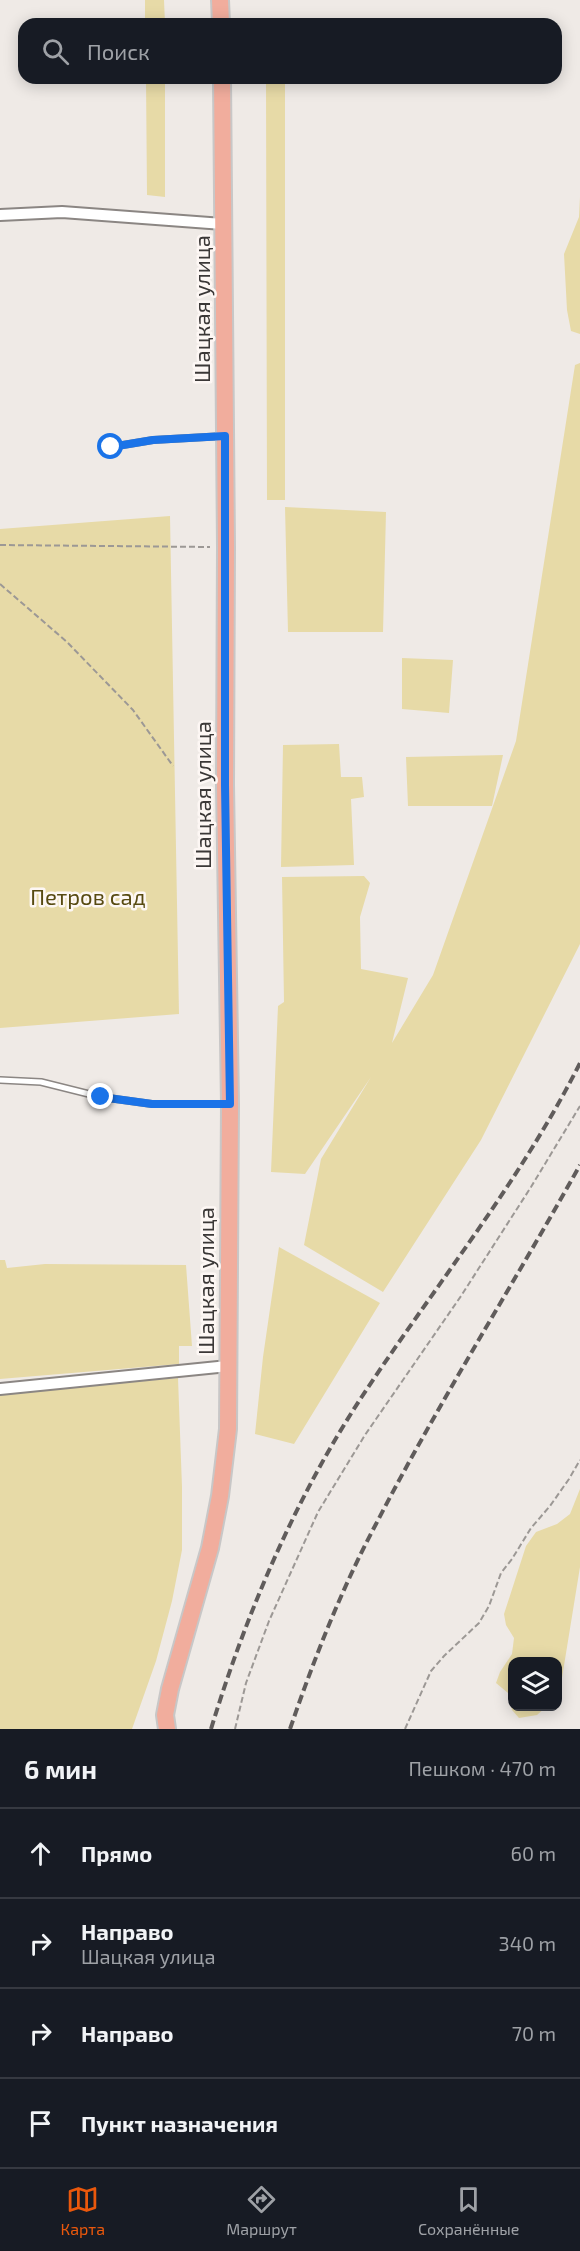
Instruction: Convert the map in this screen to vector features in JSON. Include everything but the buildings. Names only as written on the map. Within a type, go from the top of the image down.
[{"type":"main road","points":[[220,0],[221,18]]},
{"type":"main road","name":"Шацкая улица","points":[[167,1729],[165,1715],[170,1689],[201,1580],[220,1496],[228,1429],[230,1104],[225,785],[226,547],[222,84]]},
{"type":"street","points":[[0,215],[62,212],[224,224]]},
{"type":"street","name":"Шацкая улица","points":[[0,1389],[228,1366]]},
{"type":"lane","points":[[111,447],[153,440],[225,436]]},
{"type":"lane","points":[[0,1080],[41,1082],[101,1097],[152,1104],[230,1104]]},
{"type":"path","points":[[0,545],[226,547]]},
{"type":"path","points":[[0,584],[67,642],[133,710],[173,766]]},
{"type":"path","points":[[234,1729],[246,1683],[268,1621],[318,1512],[371,1425],[461,1296],[519,1207],[580,1106]]},
{"type":"path","points":[[405,1729],[432,1671],[444,1656],[479,1623],[489,1606],[501,1573],[531,1528],[557,1497],[580,1460]]},
{"type":"green space","points":[[145,0],[164,0],[165,18],[145,18]]},
{"type":"green space","points":[[146,84],[165,84],[165,197],[147,195]]},
{"type":"green space","points":[[266,84],[285,84],[285,500],[267,500]]},
{"type":"green space","points":[[580,197],[580,334],[571,331],[567,310],[564,254],[579,217]]},
{"type":"green space","points":[[580,363],[580,944],[481,1140],[383,1292],[304,1245],[321,1159],[371,1077],[305,1174],[271,1172],[278,1006],[284,1002],[282,877],[364,876],[370,883],[360,917],[361,969],[408,978],[392,1043],[433,975],[516,741],[575,365]]},
{"type":"green space","points":[[285,507],[386,512],[383,632],[288,632]]},
{"type":"green space","name":"Петров сад","points":[[170,516],[179,1014],[0,1028],[0,529]]},
{"type":"green space","points":[[402,658],[453,660],[449,713],[402,709]]},
{"type":"green space","points":[[339,744],[341,777],[362,777],[364,797],[351,799],[354,865],[281,867],[283,745]]},
{"type":"green space","points":[[503,755],[492,806],[408,806],[406,757]]},
{"type":"green space","points":[[279,1247],[380,1303],[294,1444],[255,1434],[263,1357]]},
{"type":"green space","points":[[0,1260],[5,1260],[7,1268],[45,1264],[186,1265],[192,1346],[179,1346],[179,1364],[0,1379]]},
{"type":"green space","points":[[178,1378],[182,1550],[172,1601],[156,1661],[132,1729],[0,1729],[0,1394]]},
{"type":"green space","points":[[580,1489],[580,1567],[562,1678],[562,1657],[510,1657],[514,1638],[506,1625],[504,1614],[526,1546],[536,1532],[557,1524],[570,1514]]},
{"type":"green space","points":[[508,1660],[508,1693],[496,1683]]},
{"type":"green space","points":[[513,1711],[542,1711],[537,1715],[519,1718]]},
{"type":"railway","points":[[211,1729],[256,1600],[315,1476],[361,1398],[531,1150],[580,1063]]},
{"type":"railway","points":[[290,1729],[329,1625],[376,1524],[425,1433],[580,1165]]},
{"type":"route","points":[[101,1097],[152,1104],[230,1104],[225,785],[225,436],[153,440],[111,447]]}]
